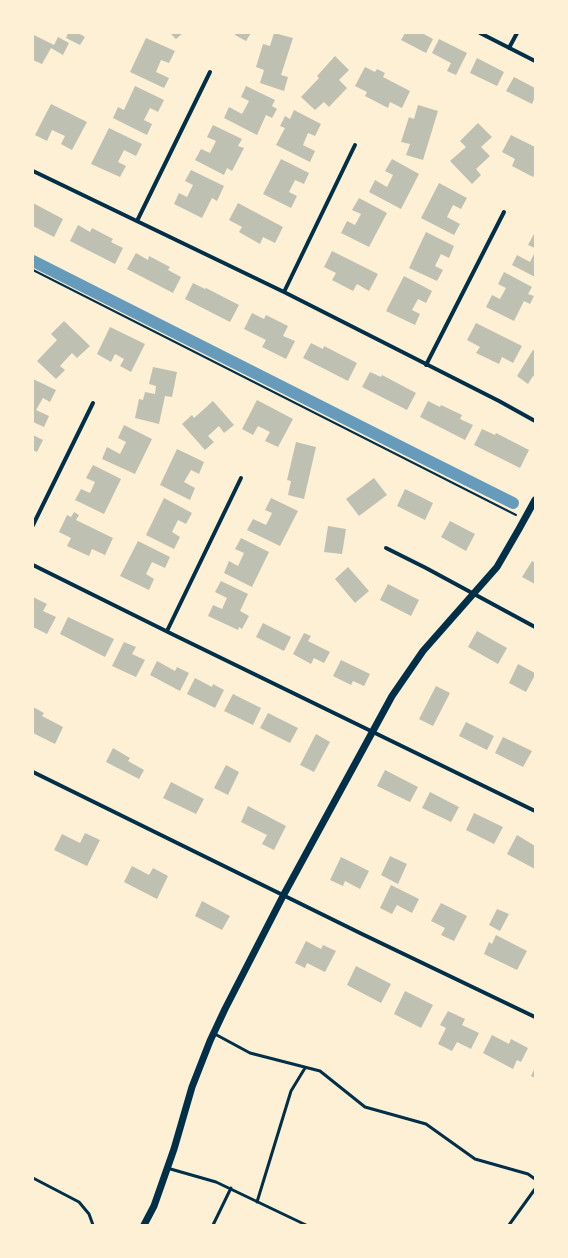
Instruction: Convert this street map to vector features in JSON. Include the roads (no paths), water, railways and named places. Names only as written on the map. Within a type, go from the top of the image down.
[{"type":"street","points":[[480,33],[535,61]]},
{"type":"street","points":[[509,48],[517,33]]},
{"type":"street","points":[[137,221],[210,72]]},
{"type":"street","points":[[284,292],[355,145]]},
{"type":"street","points":[[33,171],[284,292],[499,401],[535,421]]},
{"type":"street","points":[[426,365],[504,212]]},
{"type":"street","points":[[33,525],[93,403]]},
{"type":"street","points":[[167,631],[241,478]]},
{"type":"street","points":[[144,1225],[154,1206],[192,1087],[213,1033],[284,896],[372,732],[392,696],[423,651],[497,567],[535,500]]},
{"type":"street","points":[[386,548],[535,627]]},
{"type":"street","points":[[33,565],[535,811]]},
{"type":"street","points":[[33,772],[284,896],[535,1017]]},
{"type":"lane","points":[[213,1033],[250,1053],[320,1071],[365,1107],[426,1124],[475,1159],[528,1174],[535,1179]]},
{"type":"lane","points":[[257,1202],[291,1091],[305,1068]]},
{"type":"lane","points":[[167,1168],[216,1182],[231,1188],[306,1225]]},
{"type":"lane","points":[[33,1178],[79,1202],[89,1214],[93,1225]]},
{"type":"lane","points":[[213,1225],[231,1188]]},
{"type":"lane","points":[[509,1225],[535,1189]]},
{"type":"waterway","points":[[33,261],[513,503]]}]
